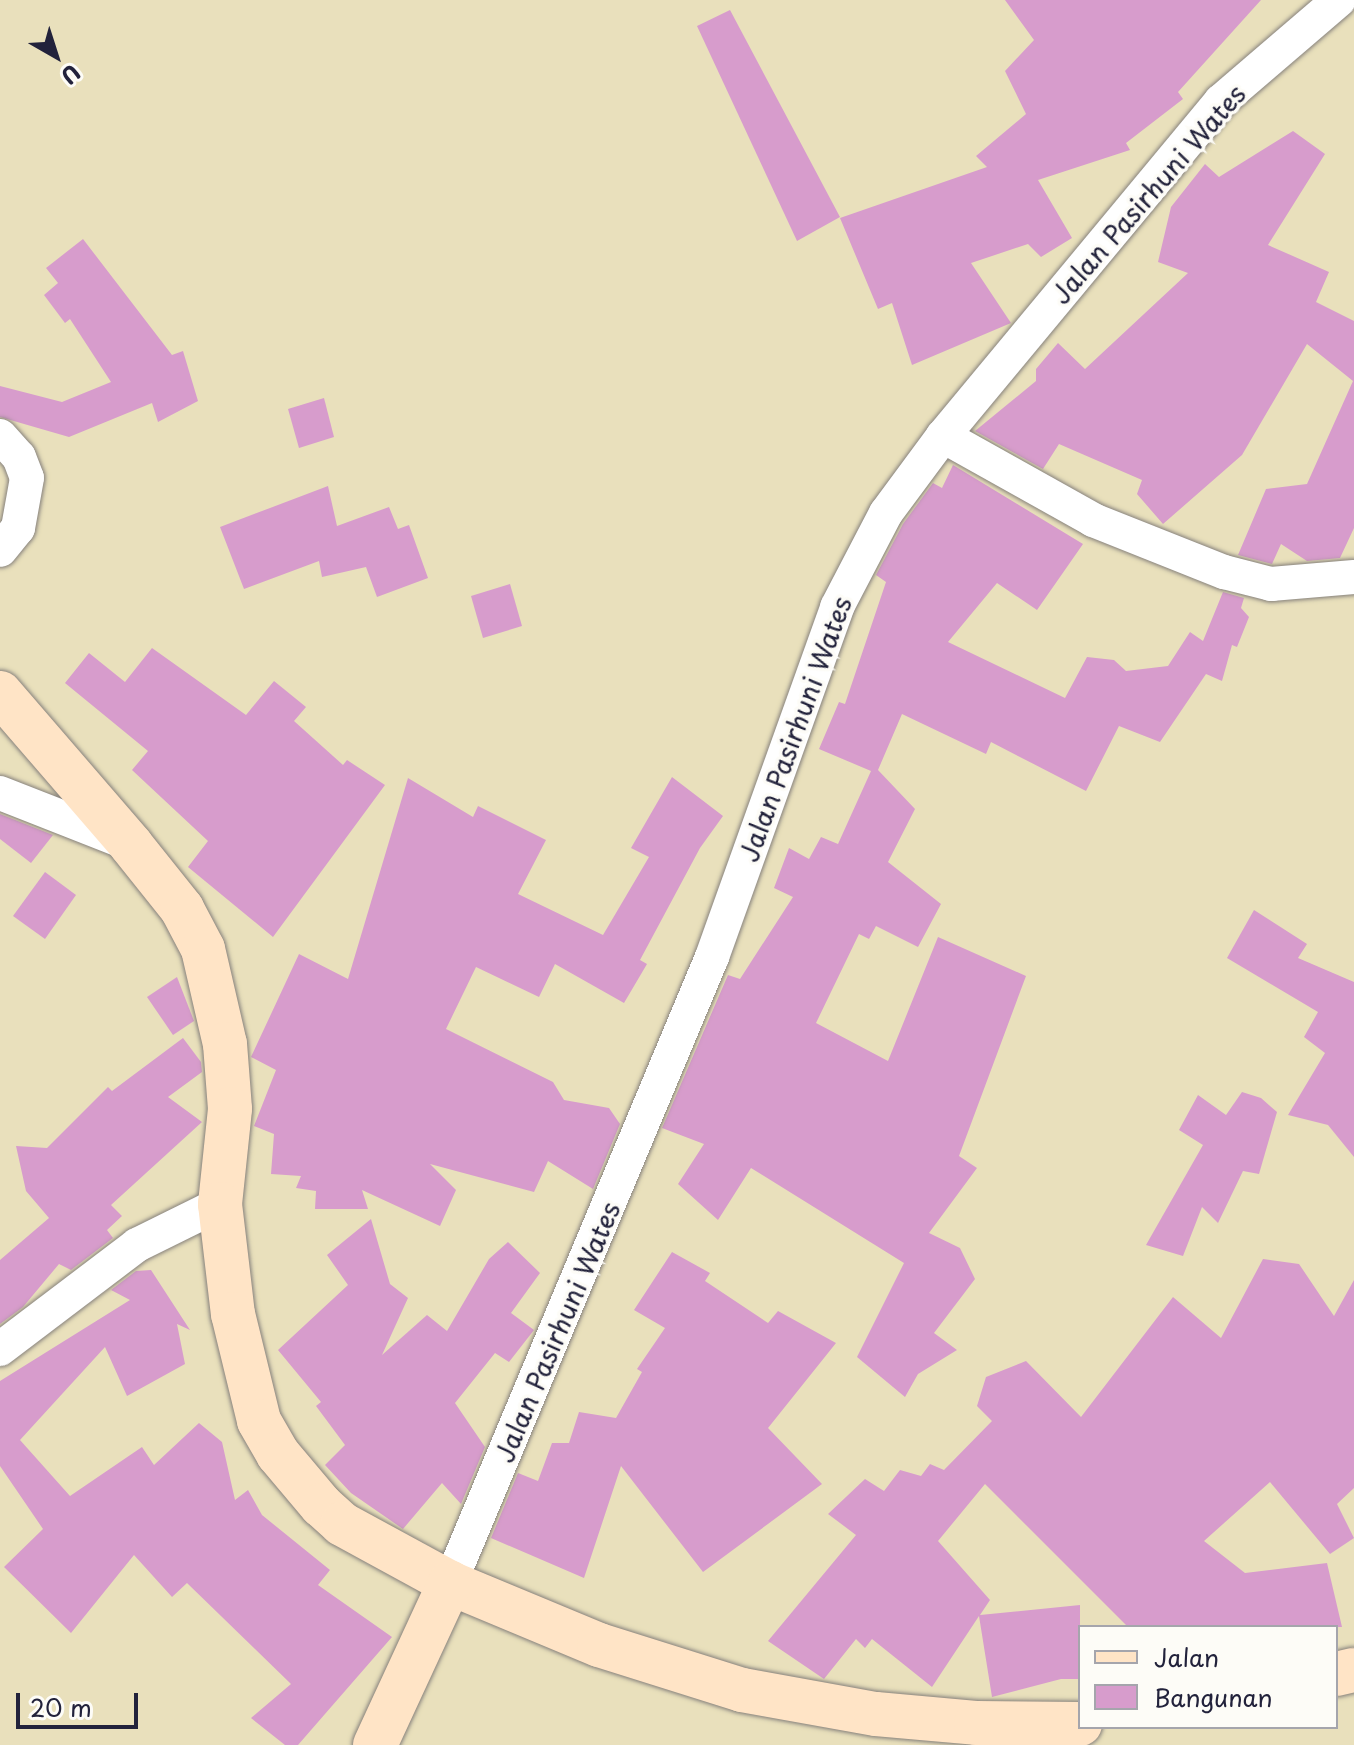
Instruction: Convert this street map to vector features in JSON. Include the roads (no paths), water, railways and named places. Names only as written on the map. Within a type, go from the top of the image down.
[{"type":"street","name":"Jalan Pasirhuni Wates","points":[[450,1583],[712,957],[837,607],[886,513],[943,436],[1221,101],[1339,0]]},
{"type":"street","points":[[0,436],[24,466],[27,478],[18,528],[0,550]]},
{"type":"street","points":[[943,436],[1093,520],[1224,572],[1271,584],[1354,577]]},
{"type":"street","points":[[0,693],[182,909],[203,949],[214,987],[230,1109],[220,1204],[233,1314],[259,1421],[278,1454],[342,1524],[450,1583],[599,1645],[742,1690],[813,1706],[976,1723],[1078,1724]]},
{"type":"street","points":[[0,793],[131,845]]},
{"type":"street","points":[[0,1349],[137,1245],[220,1204]]},
{"type":"street","points":[[375,1745],[450,1583]]}]
